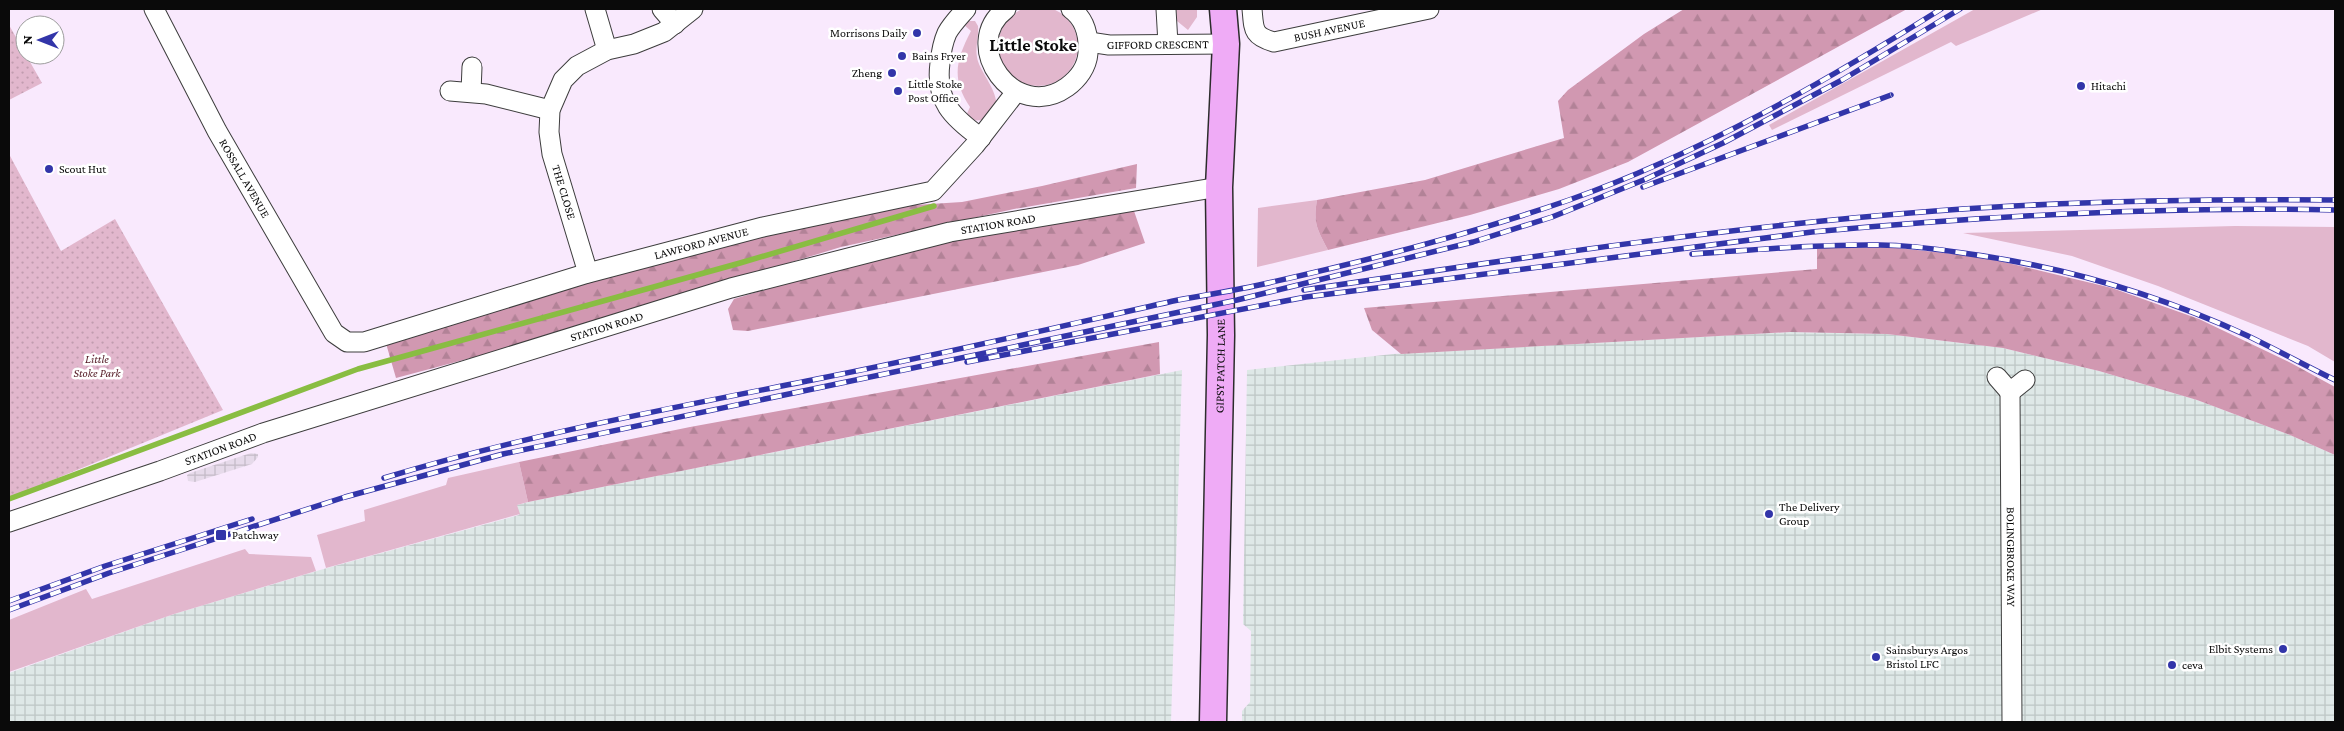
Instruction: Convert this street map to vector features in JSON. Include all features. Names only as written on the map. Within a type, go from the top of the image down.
[{"type":"main road","name":"GIPSY PATCH LANE","points":[[1213,722],[1221,335],[1218,187],[1226,44],[1224,9]]},
{"type":"street","name":"ROSSALL AVENUE","points":[[154,9],[217,131],[324,316],[334,333],[347,342]]},
{"type":"street","points":[[595,9],[607,50]]},
{"type":"street","points":[[662,9],[675,24]]},
{"type":"street","name":"THE CLOSE","points":[[588,272],[552,154],[549,132],[550,110],[563,80],[584,62],[607,50],[634,44],[664,32],[693,9]]},
{"type":"street","points":[[966,9],[948,32],[941,50],[938,75],[941,96],[949,110],[964,126],[981,138]]},
{"type":"street","points":[[1001,10],[993,25],[989,40],[989,56],[994,70],[1004,83],[1016,92],[1038,96],[1060,92],[1073,83],[1082,72],[1088,58],[1089,42],[1085,26],[1071,9]]},
{"type":"street","points":[[1166,9],[1168,44]]},
{"type":"street","name":"BUSH AVENUE","points":[[1252,9],[1254,30],[1260,38],[1274,42],[1429,9]]},
{"type":"street","name":"GIFFORD CRESCENT","points":[[1089,42],[1109,45],[1226,44]]},
{"type":"street","points":[[471,92],[472,67]]},
{"type":"street","points":[[450,91],[471,92],[550,110]]},
{"type":"street","name":"LAWFORD AVENUE","points":[[347,342],[364,342],[588,272],[763,227],[933,191],[981,138],[1016,92]]},
{"type":"street","name":"STATION ROAD","points":[[9,522],[160,471],[263,433],[731,288],[950,232],[1218,187]]},
{"type":"street","points":[[1997,377],[2010,392],[2025,380]]},
{"type":"street","name":"BOLINGBROKE WAY","points":[[2010,392],[2012,722]]},
{"type":"shaded area","points":[[1790,332],[1887,334],[2003,348],[2099,371],[2197,400],[2290,435],[2335,455],[2335,722],[1242,722],[1242,711],[1250,702],[1251,631],[1243,624],[1247,370],[1393,354]]},
{"type":"shaded area","points":[[1182,370],[1171,722],[9,722],[9,673],[174,614],[320,570],[519,515],[517,505]]},
{"type":"shaded area","points":[[251,453],[258,454],[258,457],[252,464],[195,482],[188,481],[187,475],[190,473]]},
{"type":"green space","points":[[1038,6],[1053,9],[1066,18],[1075,31],[1078,46],[1075,61],[1066,74],[1053,83],[1038,86],[1023,83],[1010,74],[1001,61],[998,46],[1001,31],[1010,18],[1023,9]]},
{"type":"green space","points":[[1176,9],[1197,9],[1197,17],[1188,30],[1177,21]]},
{"type":"green space","points":[[1684,9],[1907,9],[1628,162],[1559,189],[1470,215],[1328,250],[1317,226],[1315,215],[1317,200],[1425,180],[1564,138],[1558,101],[1568,90],[1644,34]]},
{"type":"green space","points":[[1975,9],[2043,9],[1956,46],[1951,42],[1772,130],[1769,125]]},
{"type":"green space","points":[[967,21],[975,21],[978,26],[977,57],[995,96],[996,104],[994,111],[985,119],[980,120],[965,118],[970,107],[964,97],[958,78],[959,60],[971,31],[963,24]]},
{"type":"green space","points":[[9,25],[15,36],[15,65],[32,65],[42,83],[9,100]]},
{"type":"green space","name":"Little Stoke Park","points":[[9,154],[61,251],[115,219],[223,410],[9,498]]},
{"type":"green space","points":[[1137,164],[1136,188],[1014,209],[841,247],[516,346],[396,378],[385,340],[768,231],[899,206],[962,202]]},
{"type":"green space","points":[[1317,200],[1315,215],[1317,226],[1328,250],[1257,267],[1258,208]]},
{"type":"green space","points":[[1134,211],[1145,243],[1078,265],[748,331],[733,330],[728,309],[734,299],[763,290],[939,244],[1010,230]]},
{"type":"green space","points":[[2235,226],[2335,227],[2335,362],[2308,346],[2158,286],[2072,256],[1963,233]]},
{"type":"green space","points":[[1888,247],[1983,257],[2112,288],[2199,319],[2291,363],[2335,387],[2335,455],[2290,435],[2197,400],[2099,371],[2003,348],[1887,334],[1790,332],[1401,354],[1372,330],[1364,308],[1817,269],[1817,248]]},
{"type":"green space","points":[[1159,342],[1160,374],[528,502],[519,462],[690,427]]},
{"type":"green space","points":[[519,462],[528,502],[517,505],[520,514],[326,568],[317,535],[365,521],[364,510],[446,485],[448,478]]},
{"type":"green space","points":[[245,549],[249,554],[311,557],[316,571],[174,614],[9,672],[9,620],[86,589],[92,599]]},
{"type":"waterway","points":[[9,499],[358,369],[740,263],[934,206]]},
{"type":"railway","points":[[384,478],[491,448],[599,423],[908,360],[1178,300],[1298,276],[1415,247],[1493,225],[1618,182],[1713,139],[1807,89],[1941,9]]},
{"type":"railway","points":[[9,610],[109,573],[345,497],[503,454],[1237,300],[1473,242],[1552,217],[1646,179],[1723,143],[1842,80],[1960,9]]},
{"type":"railway","points":[[1643,187],[1891,95]]},
{"type":"railway","points":[[1304,290],[1698,235],[1935,211],[2185,200],[2335,200]]},
{"type":"railway","points":[[967,362],[1306,297],[1812,232],[1942,221],[2139,211],[2335,210]]},
{"type":"railway","points":[[1692,254],[1810,246],[1890,245],[1943,250],[2036,266],[2108,284],[2179,307],[2248,336],[2335,380]]},
{"type":"railway","points":[[9,601],[105,566],[252,519]]},
{"type":"place","name":"Morrisons Daily","points":[[917,33]]},
{"type":"place","name":"Bains Fryer","points":[[902,56]]},
{"type":"place","name":"Zheng","points":[[892,73]]},
{"type":"place","name":"Hitachi","points":[[2081,86]]},
{"type":"place","name":"Little Stoke Post Office","points":[[898,91]]},
{"type":"place","name":"Scout Hut","points":[[49,169]]},
{"type":"place","name":"The Delivery Group","points":[[1769,514]]},
{"type":"place","name":"Patchway","points":[[221,535]]},
{"type":"place","name":"Elbit Systems","points":[[2283,649]]},
{"type":"place","name":"Sainsburys Argos Bristol LFC","points":[[1876,657]]},
{"type":"place","name":"ceva","points":[[2172,665]]},
{"type":"district","name":"Little Stoke","points":[[1033,45]]}]
